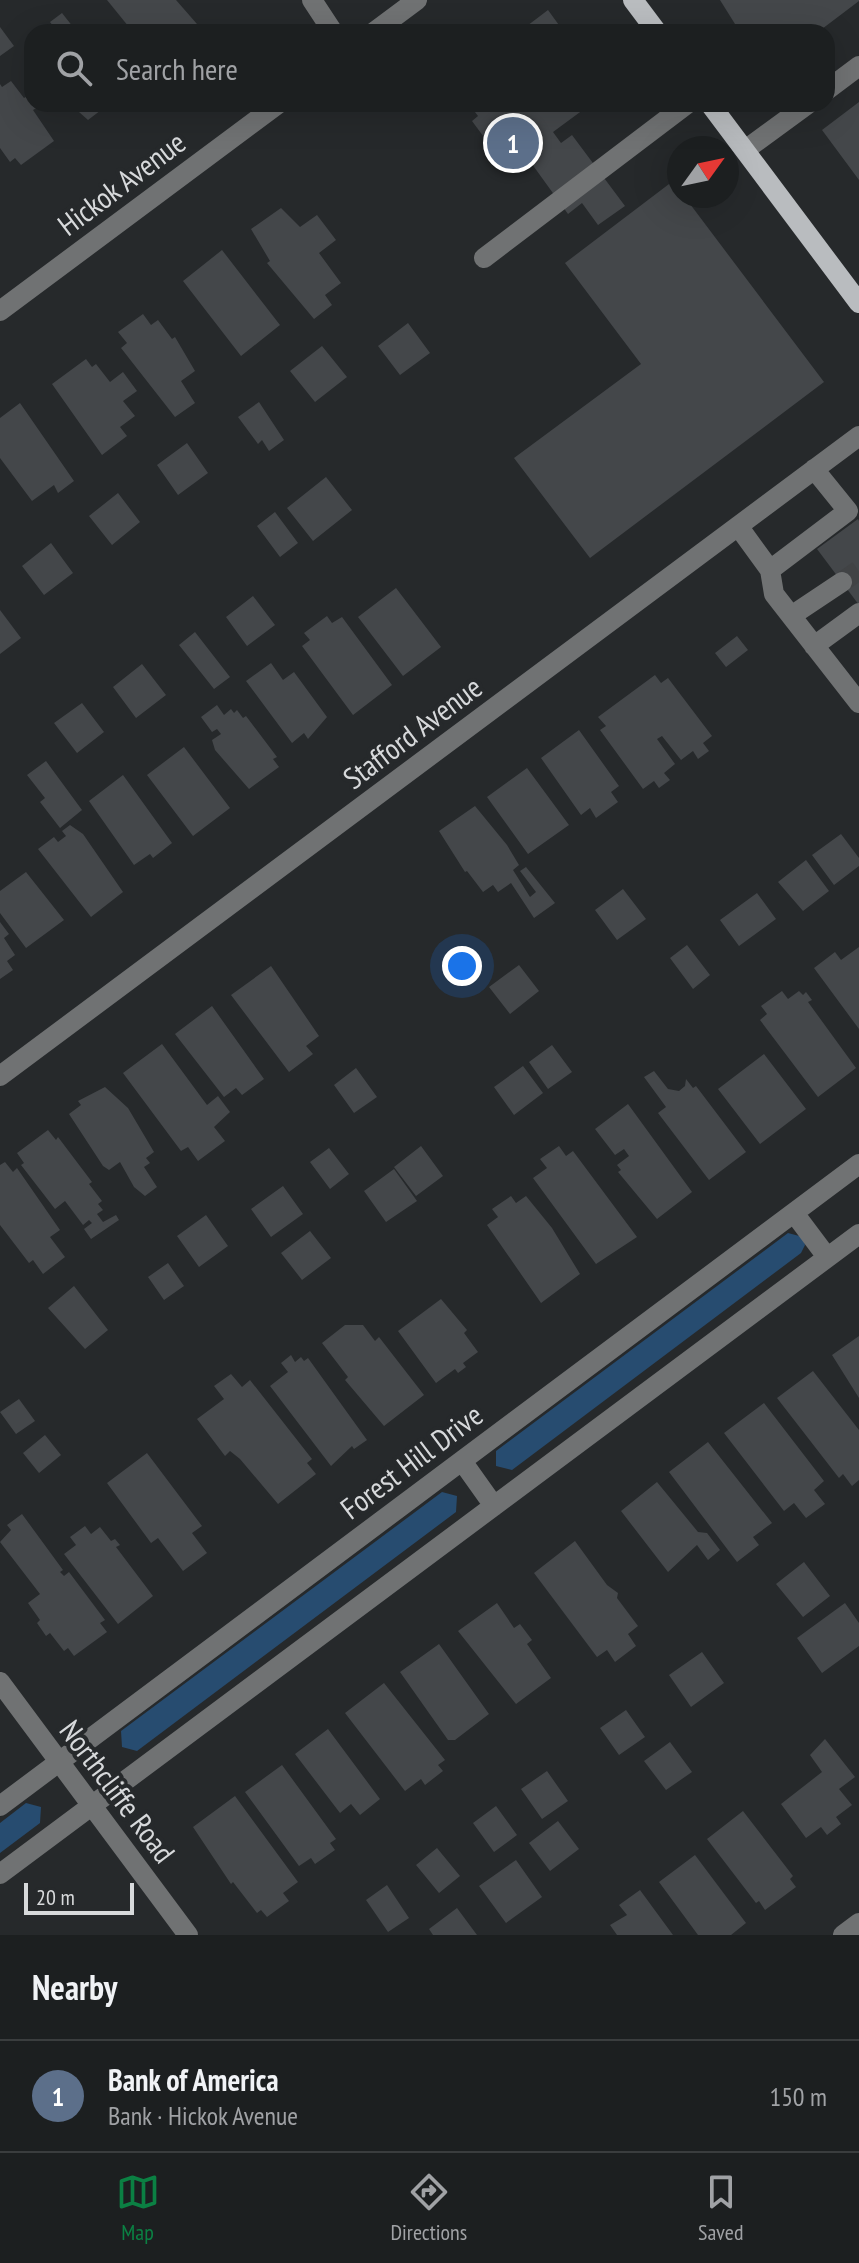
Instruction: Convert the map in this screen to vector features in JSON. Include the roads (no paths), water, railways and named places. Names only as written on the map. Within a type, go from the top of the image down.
[{"type":"main road","points":[[633,0],[651,24]]},
{"type":"main road","points":[[716,112],[859,303]]},
{"type":"street","points":[[312,0],[328,24]]},
{"type":"street","points":[[385,24],[417,0]]},
{"type":"street","points":[[835,84],[859,66]]},
{"type":"street","name":"Hickok Avenue","points":[[0,311],[267,112]]},
{"type":"street","points":[[484,258],[676,112]]},
{"type":"street","points":[[745,150],[797,112]]},
{"type":"street","name":"Stafford Avenue","points":[[0,1076],[859,436]]},
{"type":"street","points":[[770,570],[853,509],[814,469]]},
{"type":"street","points":[[738,526],[770,570],[774,594],[859,703]]},
{"type":"street","points":[[791,616],[842,582]]},
{"type":"street","points":[[814,646],[859,613]]},
{"type":"street","name":"Forest Hill Drive","points":[[0,1806],[859,1164]]},
{"type":"street","points":[[794,1213],[827,1257]]},
{"type":"street","points":[[0,1874],[859,1234]]},
{"type":"street","points":[[462,1461],[494,1506]]},
{"type":"street","name":"Northcliffe Road","points":[[0,1682],[188,1935]]},
{"type":"street","points":[[843,1935],[859,1923]]},
{"type":"tunnel","points":[[842,582],[859,570]]},
{"type":"place","name":"Bank of America","points":[[513,143]]}]
